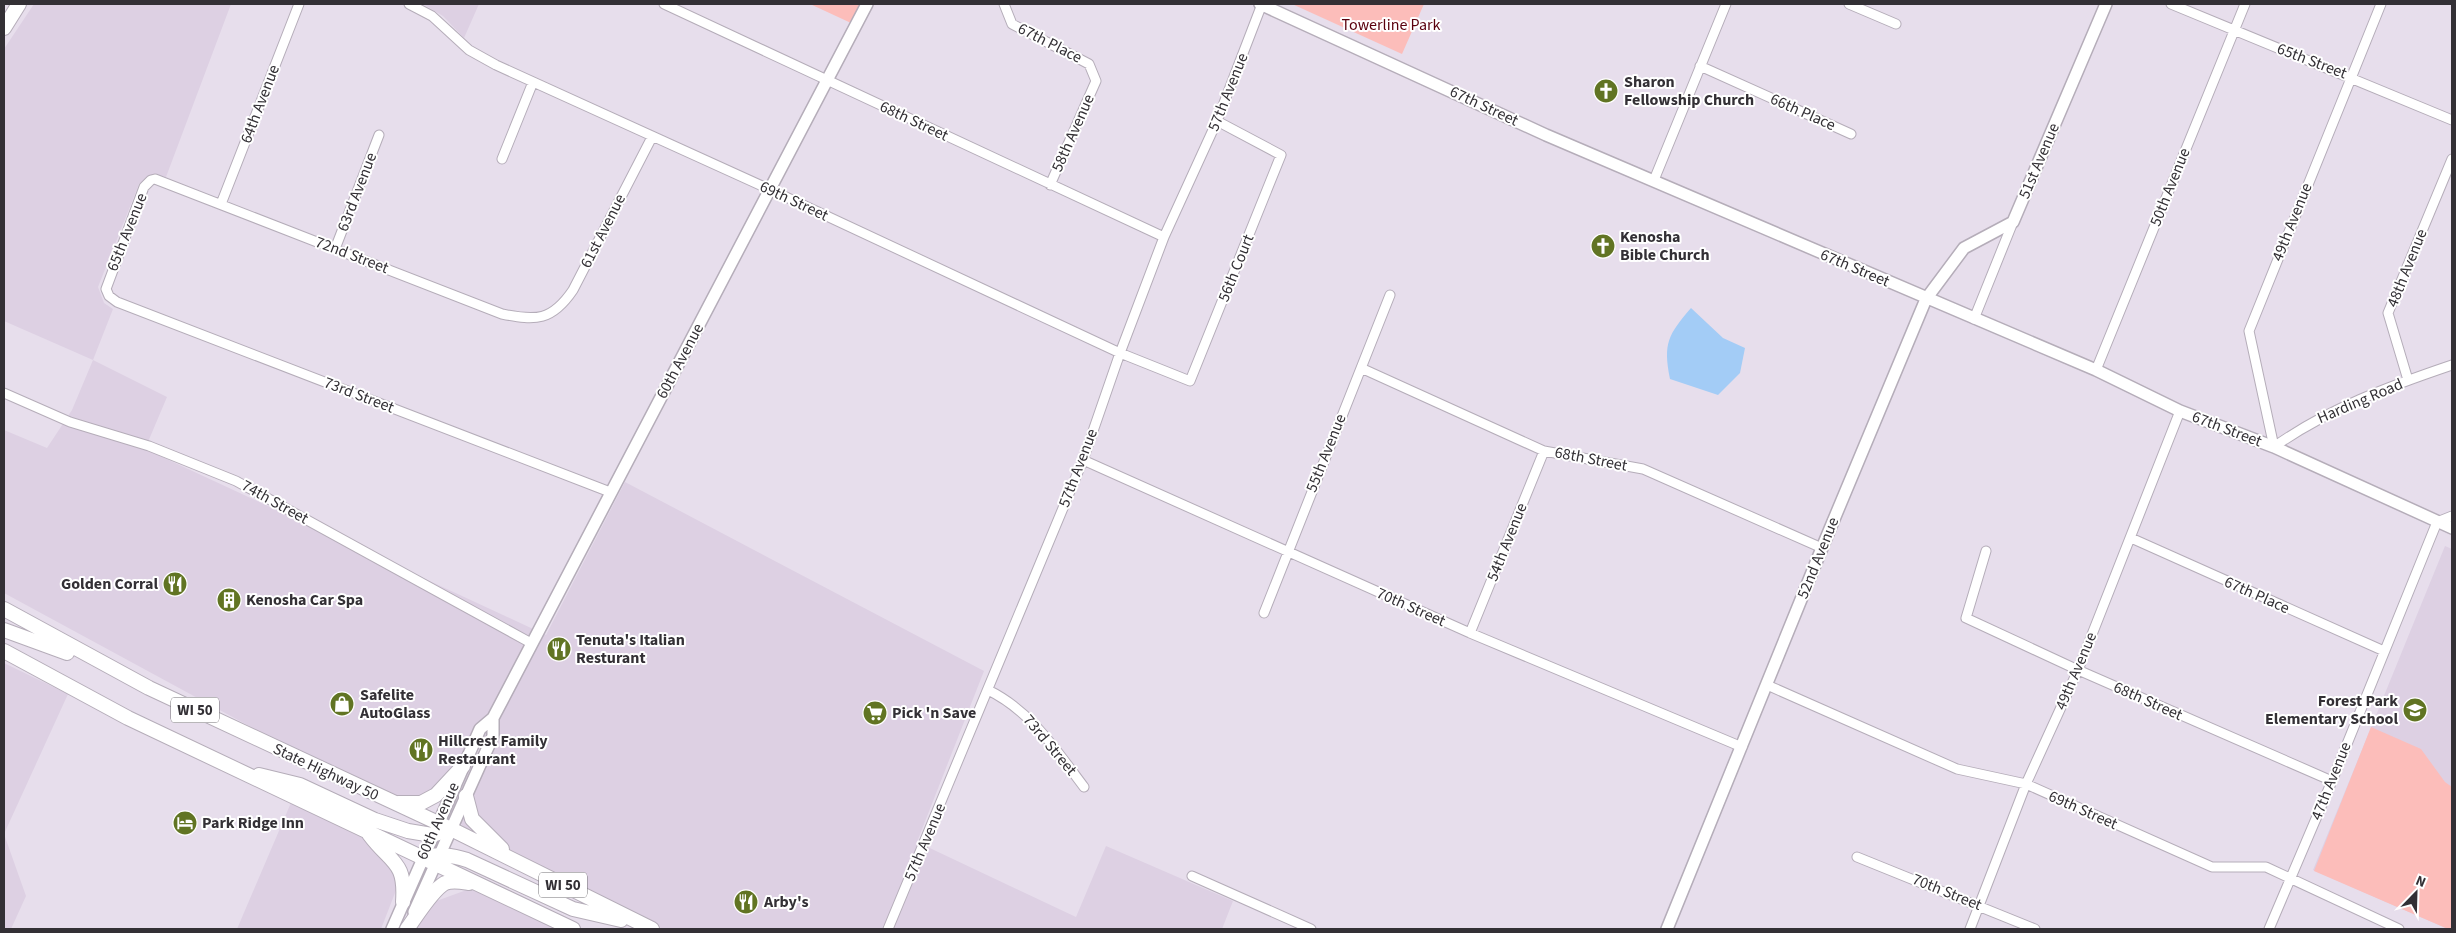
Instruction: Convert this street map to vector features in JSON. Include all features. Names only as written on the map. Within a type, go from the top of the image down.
[{"type":"main road","points":[[4,28],[19,4]]},
{"type":"main road","name":"State Highway 50","points":[[4,609],[117,671],[392,803],[435,829]]},
{"type":"main road","points":[[4,630],[117,671]]},
{"type":"main road","name":"WI 50","points":[[4,651],[128,718],[367,832],[422,857],[437,859],[477,884],[573,929]]},
{"type":"main road","points":[[392,803],[421,803],[436,795],[463,766]]},
{"type":"main road","points":[[232,768],[300,785],[375,820],[408,832],[451,829]]},
{"type":"main road","points":[[466,796],[472,819],[478,827],[519,864]]},
{"type":"main road","name":"WI 50","points":[[451,829],[647,927]]},
{"type":"main road","points":[[367,832],[380,849],[399,866],[404,879],[404,902]]},
{"type":"main road","points":[[437,859],[467,860],[572,910],[647,927]]},
{"type":"main road","points":[[407,929],[429,899],[445,883],[456,881],[477,884]]},
{"type":"street","name":"64th Avenue","points":[[221,204],[298,4]]},
{"type":"street","name":"69th Street","points":[[409,4],[432,16],[469,50],[533,82],[771,190],[1120,353],[1190,381]]},
{"type":"street","name":"68th Street","points":[[664,4],[1164,237]]},
{"type":"street","name":"60th Avenue","points":[[392,929],[422,857],[480,729],[493,718],[867,4]]},
{"type":"street","name":"57th Avenue","points":[[888,929],[1083,460],[1120,353],[1164,237],[1217,121],[1261,4]]},
{"type":"street","name":"67th Street","points":[[1261,4],[1546,135],[1926,299],[2096,370],[2180,411],[2274,447],[2452,528]]},
{"type":"street","points":[[1654,180],[1726,4]]},
{"type":"street","points":[[1849,4],[1896,24]]},
{"type":"street","name":"51st Avenue","points":[[1974,319],[2013,222],[2106,4]]},
{"type":"street","name":"65th Street","points":[[2171,4],[2234,31],[2350,76],[2452,120]]},
{"type":"street","name":"50th Avenue","points":[[2096,370],[2245,4]]},
{"type":"street","name":"49th Avenue","points":[[2274,447],[2249,331],[2350,76],[2381,4]]},
{"type":"street","name":"67th Place","points":[[1003,5],[1012,24],[1089,64],[1096,81]]},
{"type":"street","name":"66th Place","points":[[1700,66],[1851,134]]},
{"type":"street","name":"58th Avenue","points":[[1050,185],[1096,81]]},
{"type":"street","points":[[502,158],[533,82]]},
{"type":"street","name":"56th Court","points":[[1190,381],[1281,155],[1217,121]]},
{"type":"street","name":"63rd Avenue","points":[[335,248],[378,135]]},
{"type":"street","name":"61st Avenue","points":[[544,316],[566,300],[573,290],[652,137]]},
{"type":"street","name":"48th Avenue","points":[[2408,380],[2388,313],[2452,159]]},
{"type":"street","name":"65th Avenue","points":[[109,296],[106,289],[107,281],[144,187],[151,180],[161,180]]},
{"type":"street","name":"72nd Street","points":[[161,180],[502,314],[534,319],[544,316]]},
{"type":"street","name":"52nd Avenue","points":[[1667,929],[1822,548],[1926,299],[1964,248],[2013,222]]},
{"type":"street","name":"55th Avenue","points":[[1264,613],[1286,552],[1390,295]]},
{"type":"street","name":"73rd Street","points":[[109,296],[117,302],[610,492]]},
{"type":"street","name":"Harding Road","points":[[2274,447],[2311,422],[2408,380],[2452,365]]},
{"type":"street","name":"68th Street","points":[[1360,368],[1544,451],[1643,469],[1822,548]]},
{"type":"street","name":"74th Street","points":[[4,393],[70,422],[149,446],[236,481],[532,643]]},
{"type":"street","name":"49th Avenue","points":[[1970,929],[2026,784],[2078,670],[2180,411]]},
{"type":"street","name":"54th Avenue","points":[[1470,633],[1544,451]]},
{"type":"street","name":"70th Street","points":[[1083,460],[1470,633],[1742,747]]},
{"type":"street","points":[[2437,522],[2452,516]]},
{"type":"street","name":"47th Avenue","points":[[2269,929],[2332,781],[2437,522]]},
{"type":"street","name":"67th Place","points":[[2131,538],[2384,651]]},
{"type":"street","name":"68th Street","points":[[1986,550],[1966,618],[2078,670],[2332,781]]},
{"type":"street","name":"69th Street","points":[[1767,685],[1957,769],[2026,784],[2212,867],[2266,867],[2399,929]]},
{"type":"street","name":"73rd Street","points":[[988,690],[1014,704],[1041,730],[1084,787]]},
{"type":"street","name":"60th Avenue","points":[[407,929],[493,736],[493,718]]},
{"type":"street","name":"70th Street","points":[[1857,857],[2036,929]]},
{"type":"street","points":[[1192,876],[1311,929]]},
{"type":"shaded area","points":[[34,4],[231,4],[166,177],[154,175],[139,184],[98,287],[104,303],[113,309],[93,360],[4,321],[4,49]]},
{"type":"shaded area","points":[[423,4],[479,4],[464,38],[443,16]]},
{"type":"shaded area","points":[[93,360],[167,397],[145,449],[546,635],[625,482],[984,671],[917,842],[1076,917],[1106,846],[1233,901],[1222,929],[896,929],[884,924],[882,929],[663,929],[561,880],[470,833],[458,821],[489,740],[476,733],[459,766],[439,794],[395,805],[4,593],[4,430],[47,448],[72,410]]},
{"type":"shaded area","name":"Forest Park Elementary School","points":[[2445,546],[2452,549],[2452,929],[2448,929],[2313,870]]},
{"type":"shaded area","points":[[4,663],[68,694],[4,834]]},
{"type":"shaded area","points":[[293,798],[363,832],[400,880],[381,929],[237,929]]},
{"type":"shaded area","points":[[4,834],[26,896],[11,929],[4,929]]},
{"type":"shaded area","points":[[472,888],[561,929],[401,929],[409,911]]},
{"type":"green space","points":[[810,4],[861,4],[851,23]]},
{"type":"green space","name":"Towerline Park","points":[[1292,4],[1424,4],[1402,54]]},
{"type":"green space","name":"Forest Park Elementary School","points":[[2371,727],[2421,749],[2445,782],[2452,787],[2452,929],[2448,929],[2314,871]]},
{"type":"water","points":[[1691,308],[1723,338],[1745,348],[1740,373],[1718,395],[1670,379],[1667,357],[1669,340],[1677,325]]},
{"type":"place","name":"Sharon Fellowship Church","points":[[1606,91]]},
{"type":"place","name":"Kenosha Bible Church","points":[[1603,246]]},
{"type":"place","name":"Golden Corral","points":[[175,584]]},
{"type":"place","name":"Kenosha Car Spa","points":[[229,600]]},
{"type":"place","name":"Tenuta's Italian Resturant","points":[[559,649]]},
{"type":"place","name":"Safelite AutoGlass","points":[[342,704]]},
{"type":"place","name":"Forest Park Elementary School","points":[[2415,710]]},
{"type":"place","name":"Pick 'n Save","points":[[875,713]]},
{"type":"place","name":"Hillcrest Family Restaurant","points":[[421,750]]},
{"type":"place","name":"Park Ridge Inn","points":[[185,823]]},
{"type":"place","name":"Arby's","points":[[746,902]]}]
